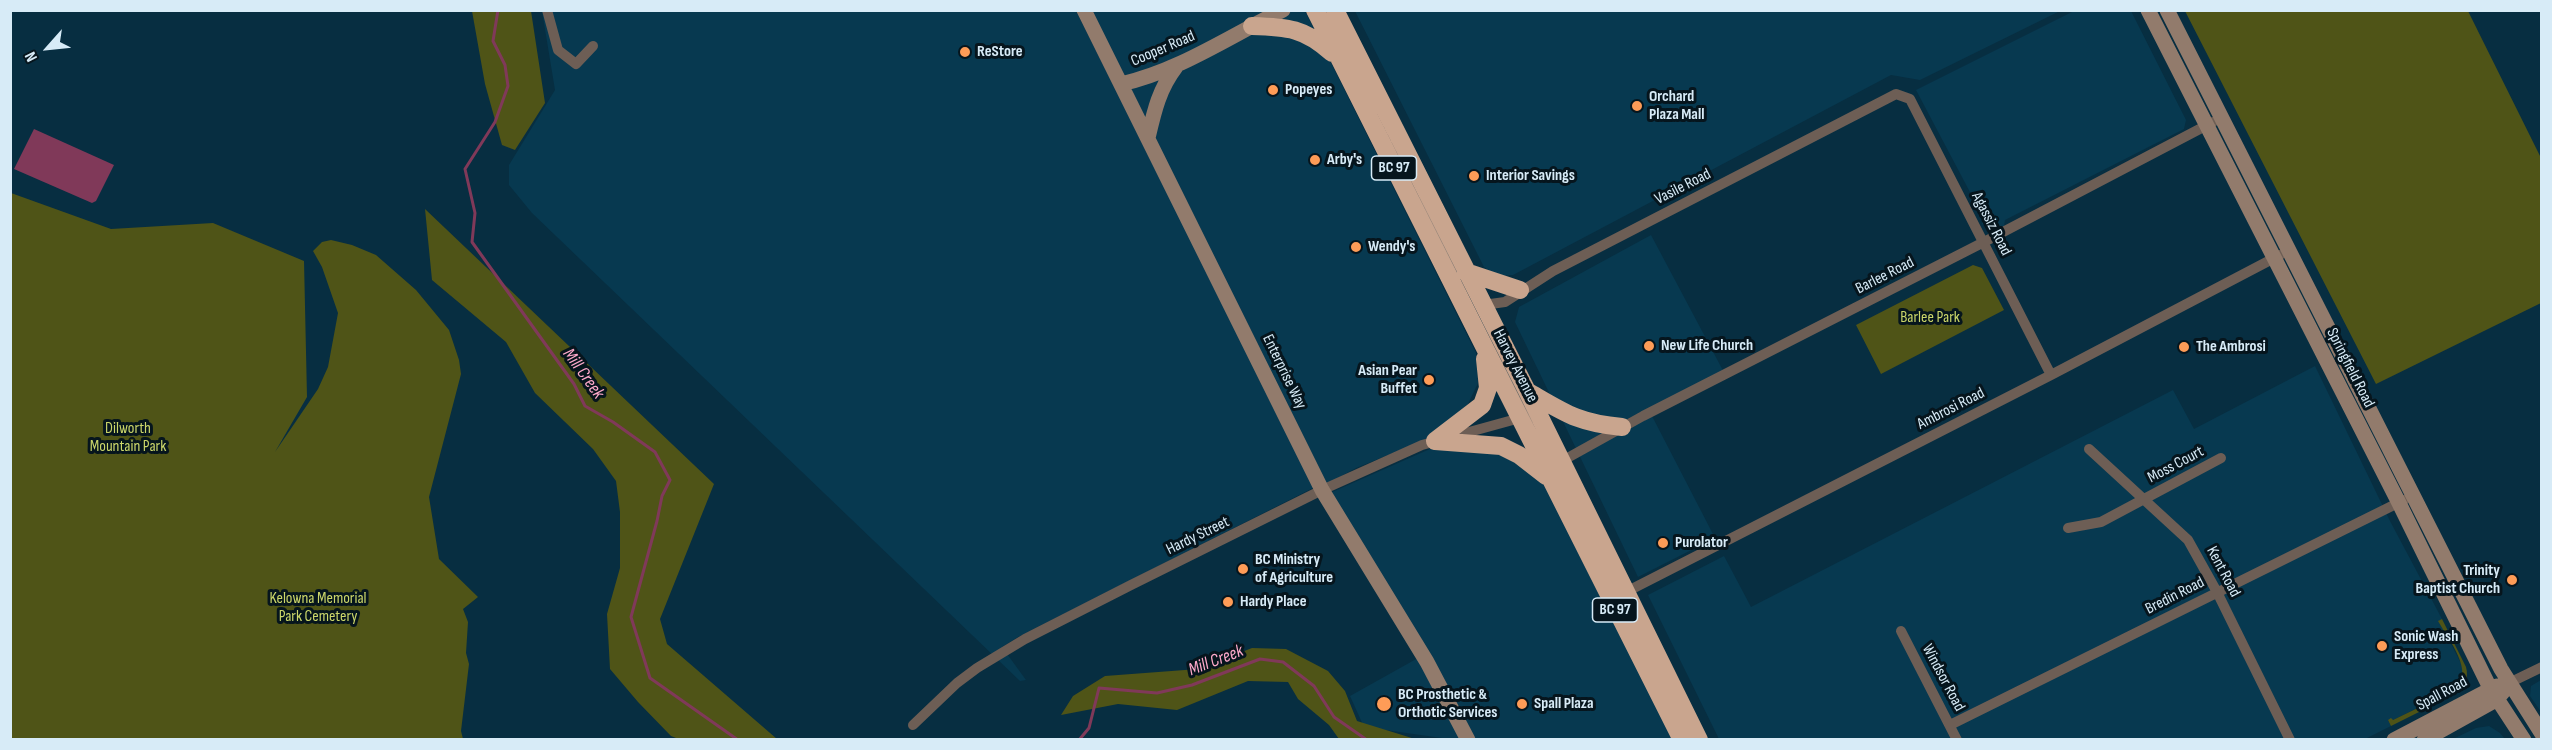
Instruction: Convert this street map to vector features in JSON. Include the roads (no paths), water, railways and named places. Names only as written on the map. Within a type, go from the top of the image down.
[{"type":"highway","points":[[1252,26],[1264,10]]},
{"type":"highway","name":"Harvey Avenue","points":[[1315,10],[1594,569],[1682,740]]},
{"type":"highway","name":"Harvey Avenue","points":[[1335,10],[1562,461],[1699,740]]},
{"type":"highway","points":[[1344,29],[1348,10]]},
{"type":"highway","points":[[1252,26],[1298,29],[1319,41],[1340,61]]},
{"type":"highway","points":[[1466,272],[1520,290]]},
{"type":"highway","points":[[1448,274],[1468,297],[1483,305]]},
{"type":"highway","points":[[1435,441],[1482,405],[1488,388],[1484,349]]},
{"type":"highway","points":[[1527,391],[1571,417],[1591,424],[1622,427]]},
{"type":"highway","points":[[1520,418],[1535,425],[1553,443]]},
{"type":"highway","points":[[1435,441],[1501,446],[1519,454],[1550,479]]},
{"type":"highway","points":[[1594,569],[1613,587],[1626,592]]},
{"type":"main road","name":"Enterprise Way","points":[[1084,10],[1322,490],[1427,662],[1468,740]]},
{"type":"main road","name":"Cooper Road","points":[[1121,84],[1144,79],[1178,65],[1283,10]]},
{"type":"main road","name":"Springfield Road","points":[[2148,10],[2399,503],[2493,694],[2520,735]]},
{"type":"main road","name":"Springfield Road","points":[[2167,10],[2509,683],[2541,734]]},
{"type":"main road","points":[[1148,138],[1159,95],[1166,80],[1178,65]]},
{"type":"main road","name":"Spall Road","points":[[2424,740],[2466,717],[2509,683]]},
{"type":"main road","name":"Spall Road","points":[[2394,740],[2493,694]]},
{"type":"main road","points":[[2466,717],[2492,716],[2520,735]]},
{"type":"street","points":[[547,10],[558,50],[576,64],[593,46]]},
{"type":"street","name":"Agassiz Road","points":[[1896,94],[1910,99],[2051,375]]},
{"type":"street","name":"Vasile Road","points":[[1483,305],[1505,302],[1520,290],[1553,271],[1896,94]]},
{"type":"street","name":"Barlee Road","points":[[1562,461],[1622,427],[2221,118]]},
{"type":"street","name":"Ambrosi Road","points":[[1626,592],[2051,375],[2289,250]]},
{"type":"street","name":"Hardy Street","points":[[913,725],[970,673],[1025,639],[1322,490],[1435,441],[1520,418]]},
{"type":"street","name":"Kent Road","points":[[2089,449],[2145,498],[2188,540],[2217,592],[2290,740]]},
{"type":"street","name":"Moss Court","points":[[2068,528],[2101,522],[2221,458]]},
{"type":"street","name":"Bredin Road","points":[[1950,725],[2415,495]]},
{"type":"street","name":"Windsor Road","points":[[1901,630],[1957,740]]},
{"type":"street","name":"Spall Road","points":[[2509,683],[2541,667]]},
{"type":"waterway","name":"Mill Creek","points":[[498,10],[493,41],[505,65],[508,86],[495,122],[465,169],[475,213],[472,242],[574,384],[585,406],[613,422],[655,452],[670,480],[662,496],[631,617],[650,678],[738,740]]},
{"type":"waterway","name":"Mill Creek","points":[[1079,740],[1089,728],[1099,688],[1157,693],[1192,685],[1260,659],[1283,662],[1314,686],[1334,717],[1367,740]]},
{"type":"place","name":"ReStore","points":[[965,52]]},
{"type":"place","name":"Popeyes","points":[[1273,90]]},
{"type":"place","name":"Orchard Plaza Mall","points":[[1637,106]]},
{"type":"place","name":"Arby's","points":[[1315,160]]},
{"type":"place","name":"Interior Savings","points":[[1474,176]]},
{"type":"place","name":"Wendy's","points":[[1356,247]]},
{"type":"place","name":"New Life Church","points":[[1649,346]]},
{"type":"place","name":"The Ambrosi","points":[[2184,347]]},
{"type":"place","name":"Asian Pear Buffet","points":[[1429,380]]},
{"type":"place","name":"Purolator","points":[[1663,543]]},
{"type":"place","name":"BC Ministry of Agriculture","points":[[1243,569]]},
{"type":"place","name":"Trinity Baptist Church","points":[[2512,580]]},
{"type":"place","name":"Hardy Place","points":[[1228,602]]},
{"type":"place","name":"Sonic Wash Express","points":[[2382,646]]},
{"type":"place","name":"BC Prosthetic & Orthotic Services","points":[[1384,704]]},
{"type":"place","name":"Spall Plaza","points":[[1522,704]]},
{"type":"park label","name":"Barlee Park","points":[[1930,318]]},
{"type":"park label","name":"Dilworth Mountain Park","points":[[128,438]]},
{"type":"park label","name":"Kelowna Memorial Park Cemetery","points":[[318,608]]}]
